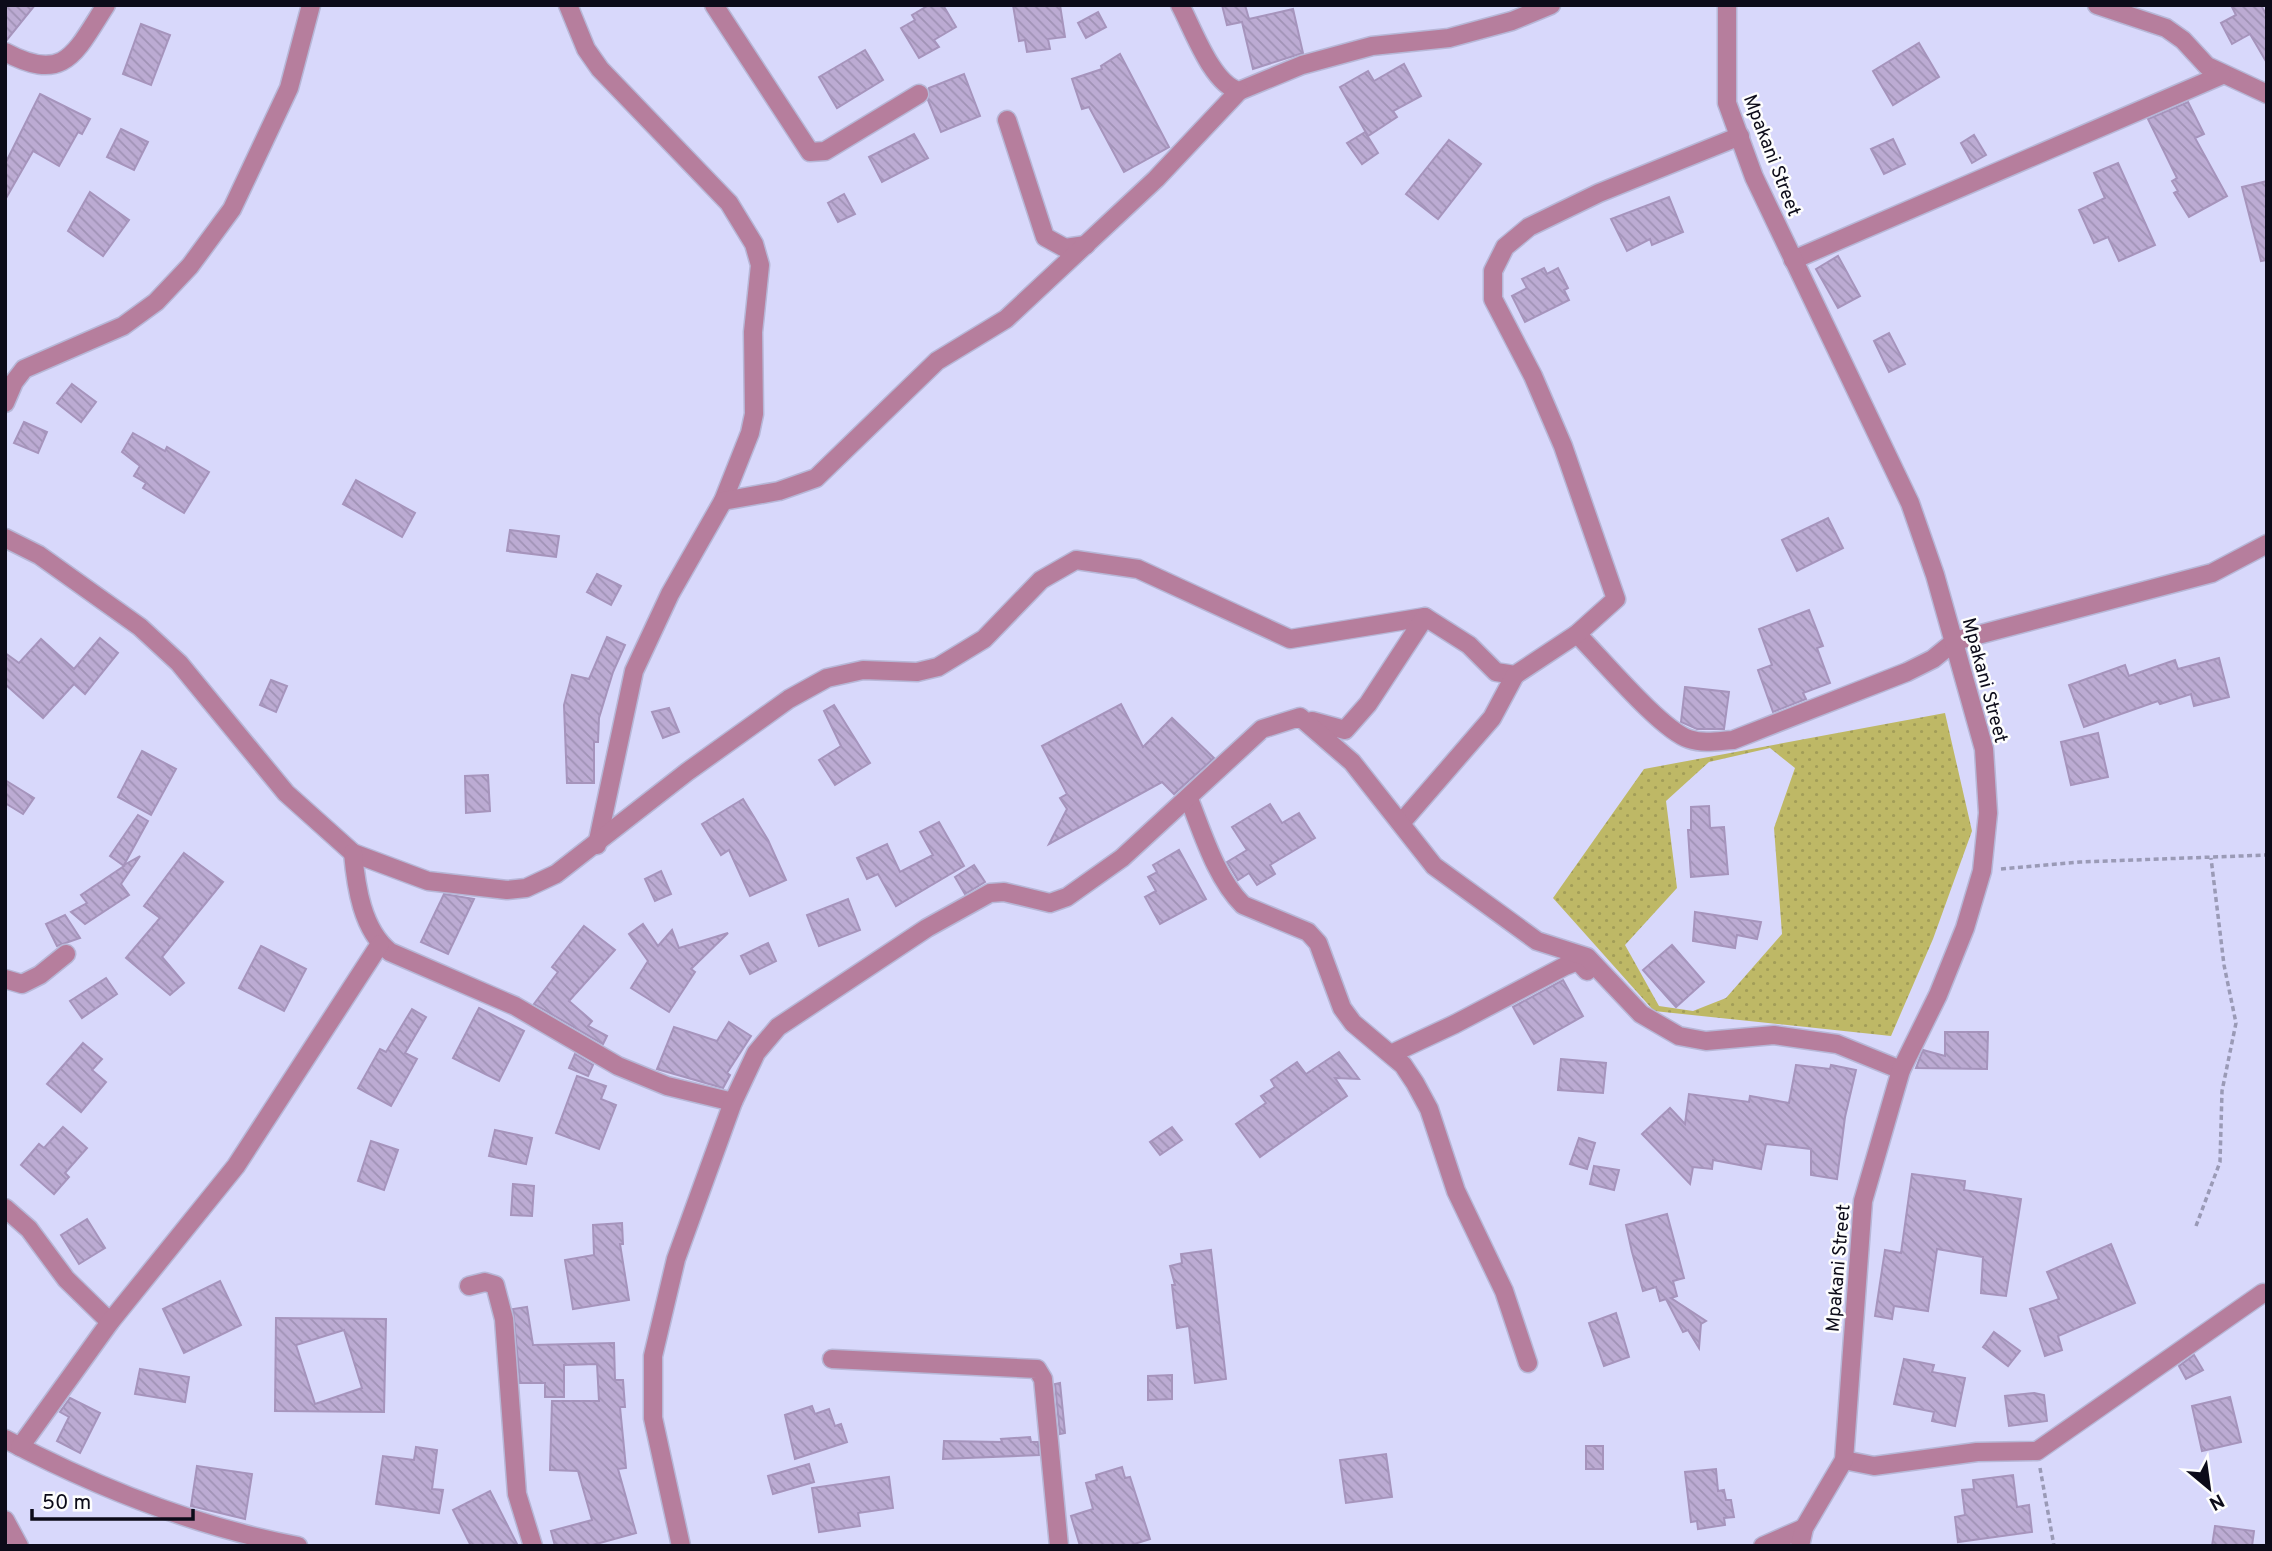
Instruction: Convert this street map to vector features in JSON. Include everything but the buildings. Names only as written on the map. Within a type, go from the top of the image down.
[{"type":"street","points":[[5,52],[32,66],[53,65],[68,58],[106,5]]},
{"type":"street","points":[[5,403],[14,382],[24,369],[122,326],[156,302],[190,267],[232,209],[289,88],[311,5]]},
{"type":"street","points":[[568,5],[586,49],[600,69],[729,203],[754,244],[760,265],[753,332],[754,414],[740,463],[723,501],[670,594],[634,671],[597,845]]},
{"type":"street","points":[[714,5],[810,152],[825,151],[919,94]]},
{"type":"street","points":[[1180,5],[1218,77],[1231,89],[1239,91]]},
{"type":"street","points":[[723,501],[779,491],[816,478],[937,361],[1006,319],[1192,143],[1239,91],[1302,65],[1372,46],[1449,38],[1511,21],[1551,5]]},
{"type":"street","name":"Mpakani Street","points":[[1727,5],[1727,103],[1754,177],[1910,503],[1955,642],[1984,749],[1988,813],[1982,871],[1961,939],[1900,1070],[1863,1201],[1844,1460],[1804,1528],[1800,1546]]},
{"type":"street","points":[[2096,5],[2166,28],[2183,40],[2207,66],[2267,94]]},
{"type":"street","points":[[1793,260],[1907,214],[2222,75]]},
{"type":"street","points":[[1007,120],[1045,237],[1065,248],[1086,245]]},
{"type":"street","points":[[1401,823],[1492,718],[1515,675],[1577,634],[1616,599],[1563,446],[1533,376],[1493,299],[1493,271],[1505,247],[1529,227],[1599,193],[1740,136]]},
{"type":"street","points":[[5,538],[39,555],[140,627],[179,663],[286,793],[353,853],[428,881],[507,890],[526,888],[556,874],[597,845],[687,772],[789,699],[827,678],[863,670],[916,671],[938,667],[984,639],[1041,580],[1076,560],[1138,569],[1290,639],[1425,617],[1469,645],[1496,672],[1515,675]]},
{"type":"street","points":[[1577,634],[1665,723],[1686,738],[1707,743],[1733,740],[1871,687],[1933,659],[1955,642],[2212,573],[2267,544]]},
{"type":"street","points":[[681,1546],[653,1418],[653,1356],[676,1259],[733,1102],[756,1053],[778,1027],[927,928],[990,892],[1004,892],[1050,902],[1067,897],[1122,858],[1262,729],[1300,717],[1345,730],[1368,704],[1425,617]]},
{"type":"street","points":[[1300,717],[1352,762],[1434,866],[1536,941],[1587,957],[1641,1014],[1679,1036],[1706,1041],[1774,1035],[1838,1044],[1900,1070]]},
{"type":"street","points":[[1189,799],[1214,860],[1236,898],[1243,905],[1308,932],[1318,943],[1342,1008],[1353,1023],[1391,1054],[1415,1083],[1429,1109],[1456,1191],[1504,1291],[1528,1363]]},
{"type":"street","points":[[353,853],[362,906],[380,944],[426,969],[515,1006],[618,1066],[667,1086],[733,1102]]},
{"type":"street","points":[[298,1546],[266,1540],[175,1513],[96,1482],[12,1443],[236,1166],[380,944]]},
{"type":"street","points":[[5,978],[22,984],[40,975],[66,954]]},
{"type":"street","points":[[1391,1054],[1578,961],[1636,1024],[1685,1047]]},
{"type":"street","points":[[5,1209],[29,1228],[66,1279],[110,1322]]},
{"type":"street","points":[[469,1286],[485,1282],[495,1285],[504,1319],[517,1494],[533,1546]]},
{"type":"street","points":[[1844,1460],[1874,1466],[1977,1452],[2037,1451],[2263,1293]]},
{"type":"street","points":[[832,1359],[1037,1369],[1043,1379],[1059,1546]]},
{"type":"street","points":[[5,1520],[19,1546]]},
{"type":"street","points":[[1763,1546],[1804,1528]]},
{"type":"path","points":[[1982,871],[2081,862],[2267,855]]},
{"type":"path","points":[[2196,1226],[2220,1162],[2222,1091],[2236,1023],[2224,965],[2211,858]]},
{"type":"path","points":[[2037,1451],[2054,1546]]},
{"type":"shaded area","points":[[1945,713],[1972,831],[1933,939],[1891,1036],[1654,1011],[1553,898],[1644,769]],"holes":[[[1770,748],[1795,768],[1774,828],[1782,934],[1726,998],[1693,1011],[1659,1006],[1625,945],[1677,888],[1666,801],[1709,762]]]}]
